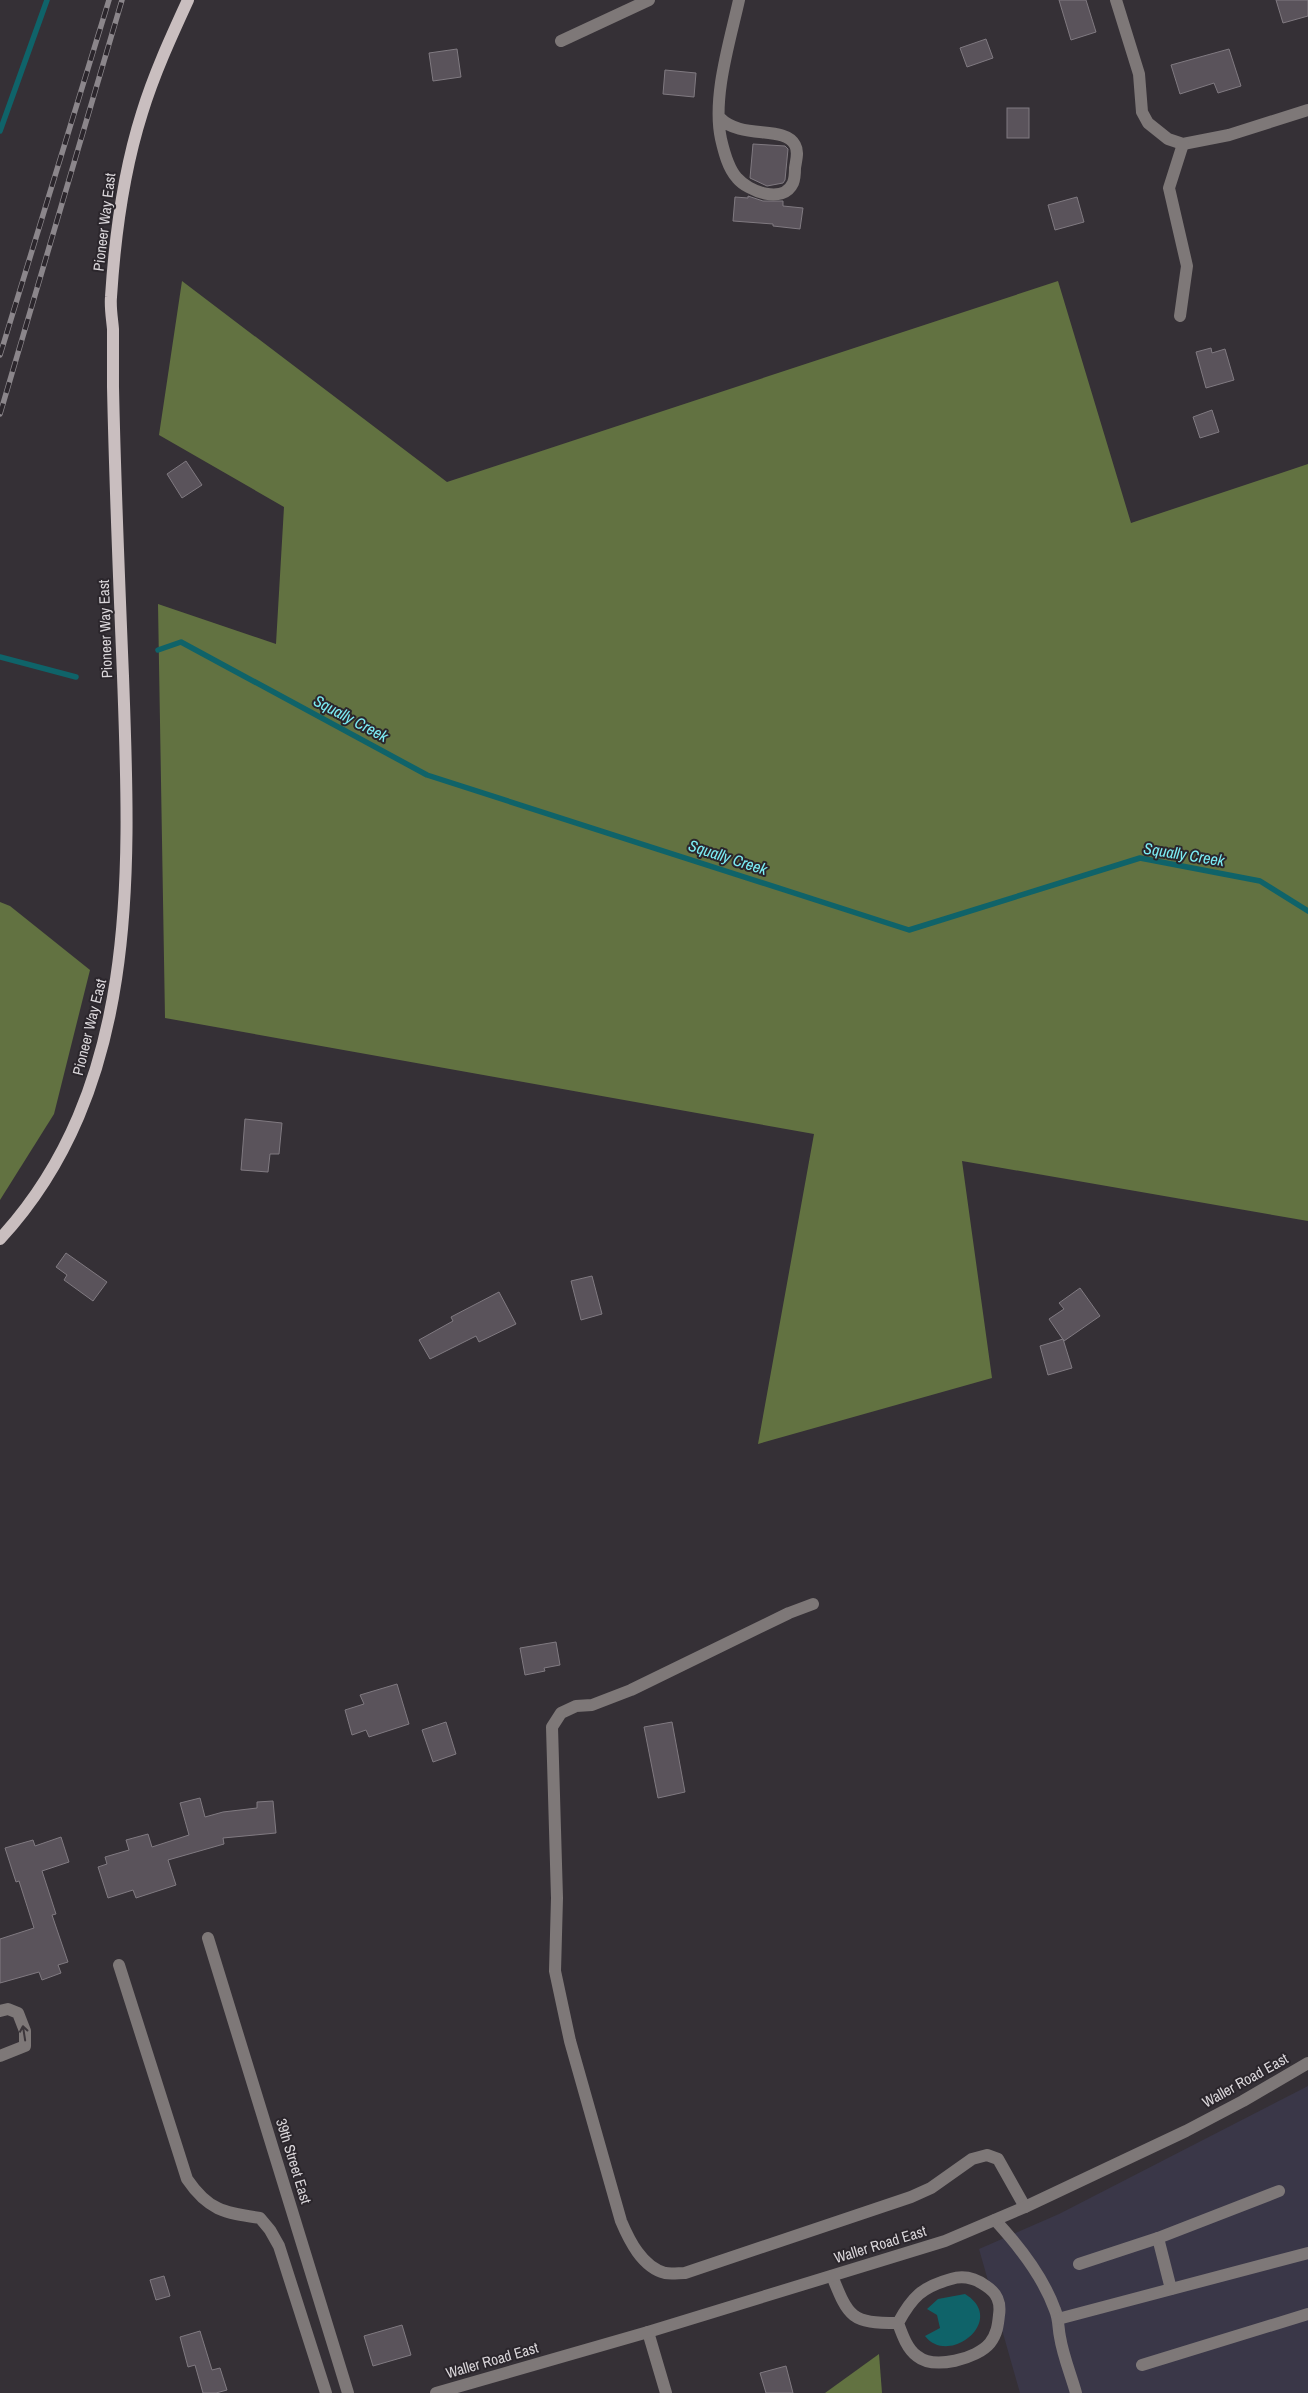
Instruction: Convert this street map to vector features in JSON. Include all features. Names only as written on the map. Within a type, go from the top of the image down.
[{"type":"main road","name":"Pioneer Way East","points":[[0,1238],[46,1177],[73,1131],[91,1086],[104,1044],[116,988],[126,878],[125,747],[111,301],[119,210],[128,164],[145,102],[164,51],[188,0]]},
{"type":"street","points":[[561,41],[649,0]]},
{"type":"street","points":[[720,118],[727,125],[739,130],[782,135],[790,138],[798,152],[793,183],[787,190],[766,194],[753,190],[737,178],[728,165],[723,147],[720,118],[720,98],[739,0]]},
{"type":"street","points":[[1116,0],[1139,74],[1142,112],[1148,123],[1168,140],[1183,144],[1228,135],[1308,110]]},
{"type":"street","points":[[1180,316],[1187,266],[1169,188],[1183,144]]},
{"type":"street","points":[[813,1604],[789,1612],[631,1690],[592,1705],[576,1706],[561,1713],[552,1727],[557,1898],[555,1972],[570,2041],[621,2221],[629,2242],[647,2261],[665,2273],[685,2273],[911,2197],[931,2188],[972,2159],[987,2155],[998,2159],[1025,2207]]},
{"type":"street","name":"39th Street East","points":[[208,1938],[348,2393]]},
{"type":"street","points":[[119,1965],[187,2179],[197,2194],[214,2207],[227,2213],[260,2218],[270,2230],[279,2246],[326,2393]]},
{"type":"street","points":[[0,2012],[8,2009],[18,2013],[24,2031],[26,2046],[0,2056]]},
{"type":"street","name":"Waller Road East","points":[[436,2393],[648,2332],[945,2241],[1025,2207],[1186,2130],[1243,2101],[1308,2063]]},
{"type":"street","points":[[1079,2264],[1158,2238],[1279,2191]]},
{"type":"street","points":[[995,2220],[1015,2241],[1042,2283],[1058,2319],[1060,2337],[1076,2393]]},
{"type":"street","points":[[1158,2238],[1170,2289]]},
{"type":"street","points":[[1058,2319],[1308,2253]]},
{"type":"street","points":[[832,2276],[845,2308],[855,2317],[868,2323],[898,2323]]},
{"type":"street","points":[[959,2277],[979,2281],[994,2291],[1000,2305],[998,2330],[990,2344],[982,2350],[951,2363],[932,2362],[917,2356],[906,2342],[898,2323],[908,2304],[919,2293],[930,2286],[959,2277]]},
{"type":"street","points":[[1142,2365],[1308,2314]]},
{"type":"street","points":[[648,2332],[666,2393]]},
{"type":"shaded area","points":[[1308,2086],[1308,2393],[1020,2393],[979,2249],[1059,2214]]},
{"type":"green space","points":[[182,281],[447,482],[1058,281],[1131,523],[1308,464],[1308,1221],[962,1161],[992,1378],[758,1444],[814,1134],[165,1018],[158,604],[276,644],[284,507],[159,435]]},
{"type":"green space","points":[[0,902],[10,906],[90,970],[54,1114],[0,1200]]},
{"type":"green space","points":[[879,2354],[882,2393],[825,2393]]},
{"type":"water","points":[[965,2294],[977,2305],[980,2316],[978,2327],[960,2343],[947,2346],[935,2344],[925,2336],[940,2328],[937,2315],[927,2309],[938,2299]]},
{"type":"building","points":[[1059,0],[1086,0],[1096,32],[1071,40]]},
{"type":"building","points":[[1276,0],[1308,0],[1308,16],[1283,23]]},
{"type":"building","points":[[986,39],[993,58],[967,67],[960,48]]},
{"type":"building","points":[[457,49],[461,77],[433,81],[429,53]]},
{"type":"building","points":[[1229,49],[1241,86],[1218,93],[1214,83],[1180,94],[1171,65]]},
{"type":"building","points":[[665,70],[696,73],[694,97],[663,94]]},
{"type":"building","points":[[1007,108],[1029,108],[1029,138],[1007,138]]},
{"type":"building","points":[[753,144],[785,146],[788,149],[785,180],[783,183],[767,186],[750,178]]},
{"type":"building","points":[[748,196],[763,201],[783,201],[783,206],[803,208],[800,229],[773,226],[773,224],[733,221],[735,197],[748,198]]},
{"type":"building","points":[[1077,197],[1084,222],[1055,230],[1048,205]]},
{"type":"building","points":[[1211,348],[1212,353],[1225,349],[1234,380],[1206,388],[1196,352]]},
{"type":"building","points":[[1212,410],[1219,432],[1200,438],[1193,417]]},
{"type":"building","points":[[186,461],[202,485],[182,498],[167,474]]},
{"type":"building","points":[[245,1119],[282,1123],[279,1154],[270,1154],[268,1172],[241,1170]]},
{"type":"building","points":[[66,1253],[107,1282],[93,1301],[64,1280],[67,1275],[56,1267]]},
{"type":"building","points":[[592,1276],[602,1314],[581,1320],[571,1281]]},
{"type":"building","points":[[1080,1288],[1100,1316],[1064,1341],[1049,1319],[1064,1309],[1059,1303]]},
{"type":"building","points":[[499,1292],[516,1324],[479,1342],[476,1336],[430,1359],[419,1340],[453,1321],[451,1317]]},
{"type":"building","points":[[1063,1339],[1072,1368],[1048,1375],[1040,1346]]},
{"type":"building","points":[[556,1642],[560,1665],[544,1668],[545,1671],[525,1675],[520,1648]]},
{"type":"building","points":[[397,1684],[409,1724],[369,1737],[366,1730],[352,1735],[345,1710],[364,1704],[360,1695]]},
{"type":"building","points":[[446,1722],[456,1754],[433,1762],[422,1730]]},
{"type":"building","points":[[672,1722],[685,1792],[658,1798],[644,1727]]},
{"type":"building","points":[[200,1798],[205,1817],[223,1812],[257,1808],[257,1802],[273,1801],[276,1833],[223,1838],[224,1844],[168,1860],[176,1885],[136,1898],[133,1890],[108,1898],[98,1867],[107,1864],[105,1857],[129,1850],[126,1840],[148,1834],[152,1847],[189,1835],[180,1803]]},
{"type":"building","points":[[61,1837],[69,1862],[42,1871],[56,1914],[52,1915],[68,1962],[58,1965],[61,1973],[42,1980],[39,1972],[0,1983],[0,1939],[34,1928],[19,1881],[16,1882],[5,1848],[33,1840],[35,1846]]},
{"type":"building","points":[[164,2276],[170,2296],[156,2300],[150,2280]]},
{"type":"building","points":[[402,2325],[411,2355],[373,2366],[364,2336]]},
{"type":"building","points":[[200,2331],[212,2370],[220,2368],[227,2390],[216,2393],[203,2393],[195,2365],[188,2367],[180,2337]]},
{"type":"building","points":[[786,2366],[793,2393],[766,2393],[760,2373]]},
{"type":"waterway","points":[[0,131],[47,0]]},
{"type":"waterway","name":"Squally Creek","points":[[158,650],[181,642],[427,775],[909,930],[1140,858],[1260,881],[1308,911]]},
{"type":"waterway","name":"Squally Creek","points":[[0,657],[76,677]]},
{"type":"railway","points":[[0,355],[109,0]]},
{"type":"railway","points":[[0,414],[122,0]]}]
